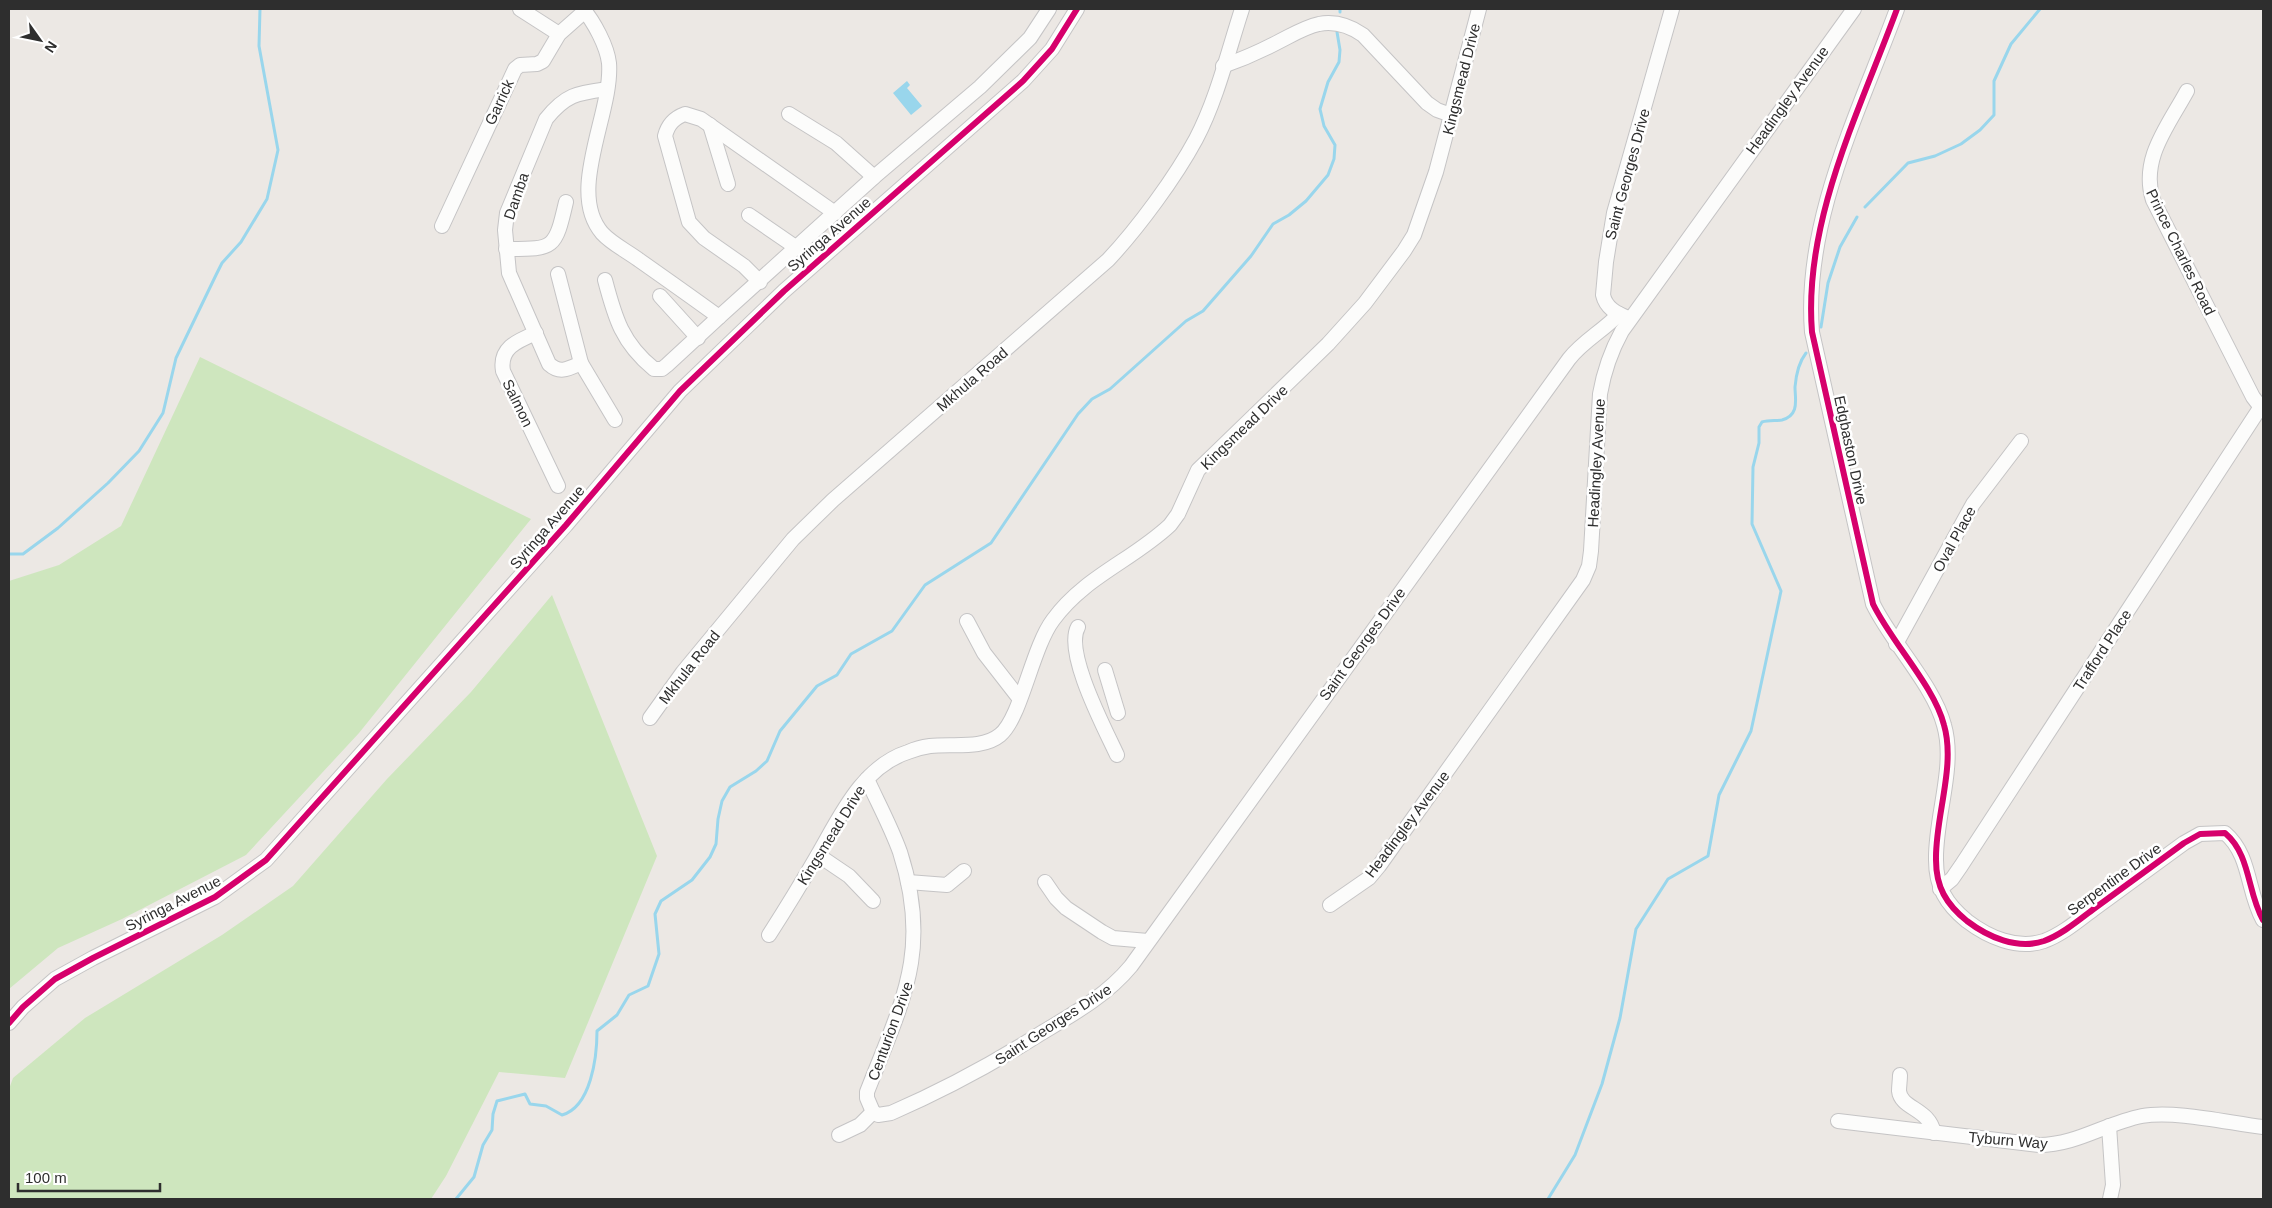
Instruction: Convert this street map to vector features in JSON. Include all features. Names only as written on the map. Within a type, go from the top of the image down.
[{"type":"street","points":[[520,9],[559,34]]},
{"type":"street","points":[[605,280],[621,332],[634,350],[654,368],[662,369],[874,177],[980,87],[1030,38],[1050,9]]},
{"type":"street","name":"Syringa Avenue","points":[[9,1022],[23,1006],[55,979],[215,897],[266,860],[566,525],[680,390],[784,291],[1023,81],[1052,50],[1077,9]]},
{"type":"street","name":"Mkhula Road","points":[[650,718],[683,672],[793,539],[839,495],[1116,252],[1154,202],[1196,139],[1242,9]]},
{"type":"street","name":"Kingsmead Drive","points":[[769,935],[848,804],[867,779],[886,764],[906,752],[929,746],[974,743],[998,737],[1010,722],[1039,643],[1054,618],[1094,578],[1170,525],[1178,514],[1198,470],[1328,344],[1394,265],[1414,235],[1436,172],[1479,9]]},
{"type":"street","name":"Saint Georges Drive","points":[[873,1112],[878,1115],[891,1113],[935,1094],[992,1064],[1070,1016],[1115,985],[1569,359],[1581,345],[1625,317],[1609,307],[1603,295],[1609,238],[1672,9]]},
{"type":"street","name":"Headingley Avenue","points":[[1330,905],[1369,878],[1379,866],[1583,580],[1589,566],[1591,551],[1600,394],[1609,357],[1622,331],[1625,317],[1854,9]]},
{"type":"street","name":"Edgbaston Drive","points":[[1896,9],[1832,184],[1817,253],[1810,308],[1812,332],[1873,604],[1882,624],[1938,707],[1944,725],[1947,742],[1946,762],[1936,859],[1940,889]]},
{"type":"street","points":[[584,10],[605,50],[608,62],[607,89],[593,155],[588,190],[590,209],[595,223],[610,241],[719,317]]},
{"type":"street","name":"Garrick","points":[[442,226],[515,69],[520,65],[537,64],[543,61],[559,34],[584,10]]},
{"type":"street","points":[[1223,66],[1244,59],[1310,27],[1328,23],[1340,25],[1352,28],[1363,35],[1427,103],[1437,110],[1451,115]]},
{"type":"street","name":"Damba","points":[[581,363],[567,370],[555,370],[549,364],[509,273],[506,249],[507,213],[546,119],[557,105],[577,93],[607,89]]},
{"type":"street","name":"Prince Charles Road","points":[[2187,91],[2152,155],[2148,184],[2156,205],[2262,409]]},
{"type":"street","points":[[760,282],[744,266],[704,238],[688,222],[667,143],[667,128],[678,117],[685,114],[696,116],[710,124],[835,213]]},
{"type":"street","points":[[788,114],[836,143],[874,177]]},
{"type":"street","points":[[710,124],[728,184]]},
{"type":"street","points":[[506,249],[538,249],[553,242],[559,233],[566,202]]},
{"type":"street","points":[[750,215],[797,248]]},
{"type":"street","points":[[558,274],[581,363],[615,420]]},
{"type":"street","points":[[660,296],[698,338]]},
{"type":"street","name":"Salmon","points":[[536,333],[513,344],[502,357],[502,366],[558,486]]},
{"type":"street","name":"Trafford Place","points":[[1940,889],[1952,879],[1962,866],[2262,409]]},
{"type":"street","name":"Oval Place","points":[[1896,644],[1973,504],[2021,441]]},
{"type":"street","points":[[968,621],[984,653],[1019,698]]},
{"type":"street","points":[[1078,627],[1073,636],[1077,659],[1117,755]]},
{"type":"street","points":[[1105,670],[1118,713]]},
{"type":"street","name":"Centurion Drive","points":[[879,805],[877,780],[886,764]]},
{"type":"street","name":"Centurion Drive","points":[[867,779],[899,850],[913,903],[915,936],[913,960],[904,997],[867,1092],[867,1098],[873,1112]]},
{"type":"street","points":[[848,804],[864,795],[879,805]]},
{"type":"street","name":"Serpentine Drive","points":[[1940,889],[1944,899],[1961,916],[1996,939],[2025,943],[2045,941],[2067,928],[2200,834],[2225,833],[2235,841],[2244,858],[2254,899],[2263,920]]},
{"type":"street","points":[[818,855],[849,876],[873,901]]},
{"type":"street","points":[[908,882],[948,885],[964,871]]},
{"type":"street","points":[[1045,882],[1066,908],[1102,932],[1113,938],[1148,941]]},
{"type":"street","points":[[1900,1074],[1899,1092],[1903,1100],[1929,1119],[1934,1133]]},
{"type":"street","points":[[839,1135],[860,1125],[873,1112]]},
{"type":"street","name":"Tyburn Way","points":[[1838,1121],[2039,1145],[2057,1145],[2109,1126],[2145,1116],[2169,1115],[2263,1127]]},
{"type":"street","points":[[2109,1126],[2113,1185],[2110,1199]]},
{"type":"green space","points":[[200,357],[531,519],[359,733],[246,855],[122,919],[58,948],[9,989],[9,581],[59,565],[121,526]]},
{"type":"green space","points":[[552,595],[657,856],[565,1078],[499,1072],[446,1176],[431,1199],[9,1199],[9,1089],[13,1078],[85,1018],[222,935],[293,886],[387,779],[471,692]]},
{"type":"water","points":[[907,81],[910,85],[907,88],[922,106],[911,115],[893,93]]},
{"type":"waterway","points":[[9,554],[23,554],[58,528],[108,483],[139,451],[163,413],[176,358],[222,263],[241,242],[267,199],[278,150],[259,46],[260,9]]},
{"type":"waterway","points":[[1865,207],[1908,163],[1935,156],[1961,144],[1980,130],[1994,115],[1994,81],[2011,44],[2040,9]]},
{"type":"waterway","points":[[456,1199],[474,1177],[483,1145],[492,1130],[493,1114],[497,1101],[525,1094],[530,1104],[546,1106],[562,1115],[572,1110],[580,1102],[586,1092],[594,1067],[597,1031],[617,1015],[629,995],[648,986],[659,954],[655,914],[661,901],[692,880],[710,857],[716,844],[722,801],[730,787],[756,771],[767,761],[780,731],[817,686],[837,675],[851,654],[892,631],[925,585],[991,543],[1078,414],[1092,399],[1110,389],[1186,321],[1203,311],[1251,256],[1273,224],[1289,215],[1306,201],[1328,175],[1334,159],[1335,145],[1324,126],[1320,109],[1328,82],[1339,62],[1340,50],[1337,32]]},
{"type":"waterway","points":[[1821,327],[1828,283],[1840,247],[1857,217]]},
{"type":"waterway","points":[[1548,1199],[1575,1155],[1602,1084],[1620,1018],[1636,929],[1668,879],[1708,856],[1719,795],[1751,731],[1781,591],[1752,524],[1753,467],[1759,443],[1759,427],[1762,422],[1788,418],[1794,411],[1797,373],[1801,360],[1806,353]]},
{"type":"cycle path","points":[[9,1023],[23,1007],[55,979],[215,897],[266,860],[566,525],[680,391],[784,291],[1023,81],[1052,49],[1077,9]]},
{"type":"cycle path","points":[[1897,9],[1851,126],[1825,208],[1816,249],[1812,290],[1812,332],[1873,604],[1931,695],[1944,725],[1948,757],[1936,860],[1940,887],[1953,908],[1975,927],[1993,937],[2013,943],[2034,943],[2044,941],[2065,930],[2184,843],[2200,834],[2225,833],[2240,852],[2263,920]]}]
